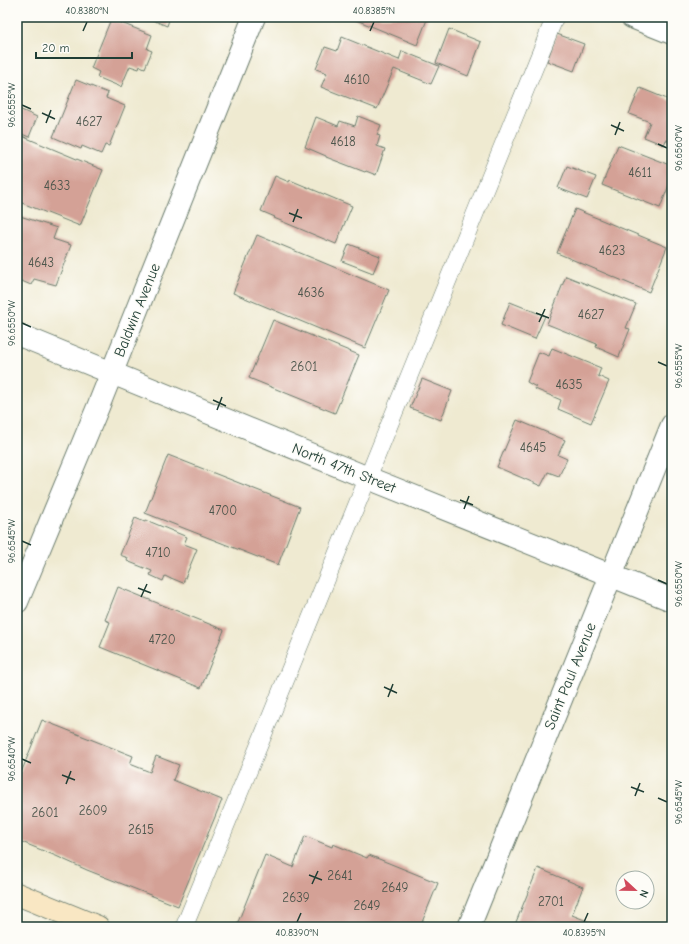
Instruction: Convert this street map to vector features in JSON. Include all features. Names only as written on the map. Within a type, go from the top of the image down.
[{"type":"main road","points":[[17,894],[98,927]]},
{"type":"street","name":"Baldwin Avenue","points":[[17,602],[112,373],[254,17]]},
{"type":"street","points":[[632,17],[672,33]]},
{"type":"street","name":"North 47th Street","points":[[17,334],[368,478],[611,574],[672,600]]},
{"type":"street","name":"Saint Paul Avenue","points":[[469,927],[672,425]]},
{"type":"lane","points":[[184,927],[555,17]]},
{"type":"building","points":[[145,17],[170,17],[167,26]]},
{"type":"building","points":[[349,17],[428,17],[417,45]]},
{"type":"building","points":[[111,19],[152,35],[147,49],[152,51],[145,68],[140,66],[139,69],[130,66],[121,87],[97,77],[99,72],[91,68]]},
{"type":"building","points":[[449,29],[481,42],[468,76],[436,63]]},
{"type":"building","points":[[557,34],[584,44],[574,71],[547,61]]},
{"type":"building","points":[[342,37],[399,60],[402,51],[439,66],[431,84],[394,69],[377,109],[321,87],[327,73],[316,69],[325,47],[337,51]]},
{"type":"building","points":[[76,80],[108,93],[106,98],[125,106],[109,146],[105,145],[101,154],[82,146],[81,149],[53,137]]},
{"type":"building","points":[[640,88],[672,101],[672,142],[666,140],[664,145],[644,137],[650,122],[629,114]]},
{"type":"building","points":[[17,108],[37,117],[29,137],[17,132]]},
{"type":"building","points":[[358,116],[381,125],[377,135],[380,136],[377,146],[385,149],[376,175],[326,157],[305,147],[316,117],[338,126],[340,121],[355,126]]},
{"type":"building","points":[[17,134],[103,170],[80,226],[17,201]]},
{"type":"building","points":[[618,145],[672,166],[672,177],[660,208],[602,185]]},
{"type":"building","points":[[567,166],[596,177],[587,199],[558,188]]},
{"type":"building","points":[[275,176],[289,182],[290,180],[352,206],[336,244],[261,211]]},
{"type":"building","points":[[575,209],[667,247],[649,292],[557,253]]},
{"type":"building","points":[[17,215],[57,228],[53,239],[71,245],[56,285],[34,279],[31,285],[17,279]]},
{"type":"building","points":[[257,235],[389,290],[365,348],[233,293]]},
{"type":"building","points":[[349,244],[380,256],[373,273],[342,261]]},
{"type":"building","points":[[566,276],[636,304],[626,328],[630,329],[619,357],[596,347],[597,344],[547,324]]},
{"type":"building","points":[[510,302],[545,316],[535,339],[501,325]]},
{"type":"building","points":[[273,320],[359,355],[335,413],[249,378]]},
{"type":"building","points":[[552,348],[601,368],[598,376],[609,381],[591,423],[558,409],[561,400],[535,389],[536,387],[527,382],[539,352],[549,356]]},
{"type":"building","points":[[422,379],[452,391],[441,420],[410,408]]},
{"type":"building","points":[[517,420],[565,440],[558,455],[567,459],[559,476],[548,472],[541,486],[497,467]]},
{"type":"building","points":[[168,455],[300,507],[278,565],[145,513]]},
{"type":"building","points":[[135,518],[145,522],[146,520],[187,537],[184,544],[197,549],[183,583],[165,576],[163,581],[150,575],[152,571],[127,561],[128,558],[120,555]]},
{"type":"building","points":[[118,587],[224,630],[201,688],[100,647],[110,622],[105,620]]},
{"type":"building","points":[[42,720],[133,756],[130,764],[150,772],[156,756],[179,765],[173,780],[222,800],[178,906],[87,870],[17,840],[17,783]]},
{"type":"building","points":[[305,836],[332,847],[333,844],[367,858],[369,855],[438,883],[420,927],[236,927],[265,855],[293,867]]},
{"type":"building","points":[[538,868],[583,887],[572,915],[592,923],[590,927],[514,927]]}]
